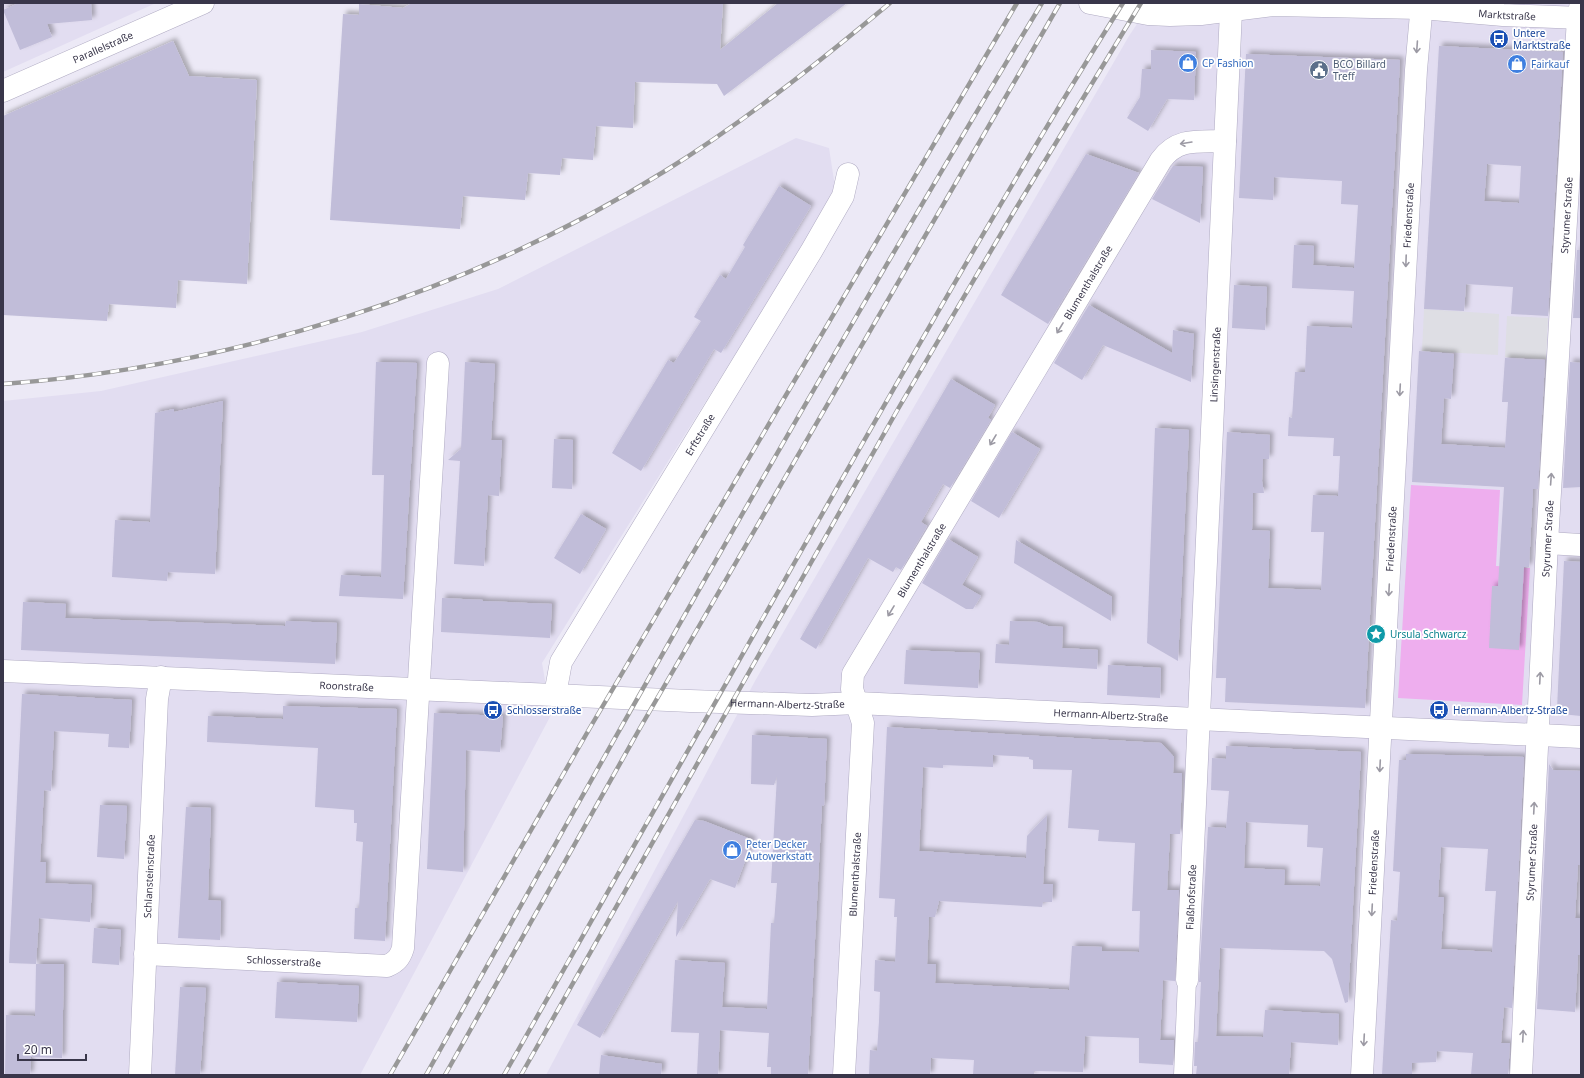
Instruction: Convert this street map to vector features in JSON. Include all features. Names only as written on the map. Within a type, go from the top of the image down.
[{"type":"street","name":"Parallelstraße","points":[[3,91],[203,3]]},
{"type":"street","name":"Marktstraße","points":[[1090,3],[1148,14],[1170,15],[1231,11],[1274,4],[1422,6],[1503,15],[1580,13]]},
{"type":"street","name":"Friedenstraße","points":[[1362,1075],[1382,727],[1415,86],[1422,6]]},
{"type":"street","name":"Linsingenstraße","points":[[1199,719],[1201,635],[1231,11]]},
{"type":"street","name":"Styrumer Straße","points":[[1521,1075],[1547,543],[1580,13]]},
{"type":"street","name":"Blumenthalstraße","points":[[844,1075],[863,723],[852,689],[853,674],[1160,160],[1171,148],[1185,142],[1225,141]]},
{"type":"street","name":"Erftstraße","points":[[555,695],[560,662],[812,250],[843,196],[848,174]]},
{"type":"street","name":"Schlosserstraße","points":[[145,954],[387,966],[398,960],[403,948],[438,363]]},
{"type":"street","points":[[1547,543],[1581,545]]},
{"type":"street","name":"Roonstraße","points":[[3,675],[161,677],[418,690],[690,701]]},
{"type":"street","name":"Schlansteinstraße","points":[[140,1075],[157,699],[161,677]]},
{"type":"street","name":"Hermann-Albertz-Straße","points":[[690,701],[812,705],[856,702],[1581,737]]},
{"type":"street","name":"Flaßhofstraße","points":[[1183,1075],[1199,719]]},
{"type":"shaded area","points":[[3,3],[156,3],[3,72]]},
{"type":"shaded area","points":[[1151,3],[1581,3],[1581,1075],[546,1075],[755,681],[1129,36]]},
{"type":"shaded area","points":[[796,138],[829,148],[836,193],[542,663],[551,715],[360,1075],[3,1075],[3,401],[101,391],[362,332],[498,289]]},
{"type":"shaded area","points":[[1424,309],[1499,314],[1498,355],[1422,351]]},
{"type":"shaded area","points":[[1507,316],[1548,318],[1546,359],[1505,357]]},
{"type":"shaded area","points":[[1411,485],[1500,490],[1496,566],[1530,568],[1522,705],[1398,698]]},
{"type":"building","points":[[19,3],[91,3],[92,20],[47,24],[52,37],[20,50],[3,10]]},
{"type":"building","points":[[412,3],[723,3],[720,50],[778,3],[847,3],[724,96],[717,84],[635,82],[633,128],[596,126],[593,160],[562,158],[560,175],[528,173],[525,200],[463,196],[460,229],[330,220],[343,14],[359,15],[359,4],[403,8]]},
{"type":"building","points":[[173,41],[189,76],[257,80],[247,284],[178,280],[176,308],[109,304],[107,321],[3,315],[3,116]]},
{"type":"building","points":[[1439,46],[1563,52],[1548,316],[1511,314],[1513,287],[1466,284],[1464,311],[1424,309]],"holes":[[[1487,164],[1521,166],[1519,203],[1484,201]]]},
{"type":"building","points":[[1151,50],[1196,52],[1194,100],[1167,99],[1148,131],[1127,118],[1140,97],[1142,69],[1151,69]]},
{"type":"building","points":[[1246,54],[1400,60],[1365,708],[1225,702],[1226,678],[1216,678],[1227,432],[1270,435],[1269,459],[1263,459],[1262,481],[1264,493],[1253,493],[1252,530],[1270,531],[1268,588],[1321,590],[1324,532],[1311,532],[1313,495],[1338,496],[1340,456],[1333,456],[1334,438],[1288,436],[1289,417],[1292,418],[1295,372],[1305,372],[1307,326],[1352,328],[1354,291],[1292,288],[1294,245],[1314,246],[1313,265],[1354,268],[1358,205],[1341,204],[1342,181],[1274,177],[1273,200],[1239,198]]},
{"type":"building","points":[[1086,154],[1139,173],[1048,324],[1001,295]]},
{"type":"building","points":[[1173,166],[1203,167],[1200,223],[1152,199]]},
{"type":"building","points":[[779,186],[811,206],[721,353],[714,349],[641,471],[612,453],[668,360],[674,363],[701,321],[694,317],[720,275],[726,279],[745,247],[743,245]]},
{"type":"building","points":[[1577,250],[1581,250],[1581,318],[1573,318]]},
{"type":"building","points":[[1234,285],[1267,287],[1265,330],[1232,328]]},
{"type":"building","points":[[1089,305],[1172,353],[1173,330],[1194,334],[1191,382],[1103,345],[1082,380],[1054,363]]},
{"type":"building","points":[[1419,351],[1454,354],[1451,399],[1444,398],[1441,444],[1505,448],[1508,402],[1502,402],[1505,358],[1545,360],[1538,489],[1533,489],[1529,567],[1524,567],[1519,650],[1489,648],[1492,586],[1498,586],[1504,487],[1412,482]]},
{"type":"building","points":[[376,362],[417,363],[403,599],[339,596],[341,575],[381,577],[384,475],[372,475]]},
{"type":"building","points":[[465,362],[495,364],[491,440],[502,440],[499,496],[488,495],[484,566],[454,564],[460,461],[448,460],[461,449]]},
{"type":"building","points":[[1570,362],[1581,363],[1581,487],[1563,488]]},
{"type":"building","points":[[951,379],[995,405],[988,418],[991,420],[950,488],[943,484],[921,522],[927,526],[901,570],[896,567],[893,572],[868,558],[816,649],[800,639]]},
{"type":"building","points":[[223,401],[215,574],[168,572],[167,581],[112,577],[115,520],[150,522],[155,413],[174,409],[174,412]]},
{"type":"building","points":[[1155,428],[1189,430],[1178,661],[1147,643]]},
{"type":"building","points":[[1012,432],[1040,449],[999,518],[971,501]]},
{"type":"building","points":[[554,439],[573,440],[572,489],[552,488]]},
{"type":"building","points":[[581,514],[606,529],[580,574],[554,558]]},
{"type":"building","points":[[948,539],[978,557],[962,585],[981,596],[973,609],[966,609],[922,583]]},
{"type":"building","points":[[1016,540],[1112,597],[1111,621],[1014,563]]},
{"type":"building","points":[[1564,561],[1581,562],[1581,716],[1561,714],[1557,709]]},
{"type":"building","points":[[442,598],[552,604],[550,638],[441,632]]},
{"type":"building","points":[[23,602],[66,604],[65,618],[285,626],[286,621],[337,623],[335,664],[21,650]]},
{"type":"building","points":[[1010,621],[1038,622],[1048,626],[1063,627],[1062,648],[1098,650],[1097,669],[995,663],[996,644],[1009,645]]},
{"type":"building","points":[[906,650],[980,653],[978,688],[904,684]]},
{"type":"building","points":[[1108,665],[1161,668],[1160,698],[1107,695]]},
{"type":"building","points":[[22,694],[132,700],[129,748],[108,747],[109,734],[54,731],[51,791],[44,790],[40,862],[46,862],[45,883],[92,885],[90,922],[39,918],[36,964],[9,963]]},
{"type":"building","points":[[283,706],[397,709],[385,941],[354,939],[355,908],[359,908],[363,842],[356,841],[357,823],[354,823],[354,810],[315,807],[318,748],[207,742],[208,716],[283,719]]},
{"type":"building","points":[[434,713],[503,716],[500,752],[466,750],[463,872],[427,869]]},
{"type":"building","points":[[887,727],[1161,743],[1174,757],[1173,773],[1182,773],[1180,834],[1170,834],[1167,890],[1179,890],[1175,981],[1163,980],[1160,1040],[1174,1040],[1173,1065],[1139,1063],[1139,1038],[1085,1036],[1083,1072],[1034,1071],[1034,1075],[973,1075],[974,1060],[931,1058],[930,1075],[869,1075],[870,1050],[877,1051],[879,1021],[880,992],[874,991],[875,960],[895,962],[897,917],[894,917],[895,899],[879,898]],"holes":[[[993,755],[1029,757],[1029,759],[1033,760],[1033,769],[1072,770],[1068,828],[1099,830],[1098,841],[1135,843],[1132,911],[1140,911],[1139,952],[1102,951],[1102,947],[1072,946],[1069,990],[935,983],[936,964],[927,964],[929,917],[935,917],[939,901],[1042,907],[1043,902],[1052,902],[1053,884],[1043,884],[1047,815],[1027,836],[1026,858],[919,851],[923,767],[943,768],[943,765],[993,767]]]},
{"type":"building","points":[[752,735],[827,739],[824,806],[822,805],[808,1075],[771,1075],[771,1067],[767,1067],[769,1033],[720,1030],[718,1075],[697,1075],[699,1033],[671,1032],[675,960],[725,963],[722,1007],[767,1009],[771,923],[774,923],[777,883],[771,883],[777,776],[774,785],[751,784]]},
{"type":"building","points":[[1226,746],[1361,752],[1348,1002],[1345,1003],[1332,959],[1324,951],[1220,948],[1216,1036],[1263,1037],[1265,1010],[1339,1014],[1338,1045],[1291,1042],[1289,1075],[1196,1075],[1197,1066],[1194,1066],[1195,1042],[1198,1042],[1201,982],[1199,982],[1208,827],[1226,828],[1229,791],[1211,790],[1212,758],[1226,759]],"holes":[[[1246,822],[1308,825],[1307,847],[1323,848],[1320,886],[1284,885],[1285,870],[1244,868]]]},
{"type":"building","points":[[1406,754],[1524,757],[1512,1008],[1504,1007],[1501,1043],[1510,1043],[1508,1075],[1471,1075],[1473,1053],[1437,1051],[1436,1062],[1412,1063],[1412,1075],[1382,1075],[1391,920],[1397,921],[1400,872],[1393,871],[1399,760],[1406,760]],"holes":[[[1441,847],[1488,849],[1485,891],[1496,891],[1492,952],[1441,949],[1444,897],[1438,897]]]},
{"type":"building","points":[[1549,764],[1553,770],[1581,771],[1581,865],[1578,865],[1575,918],[1581,918],[1581,955],[1578,955],[1575,1012],[1537,1009]]},
{"type":"building","points":[[100,805],[127,806],[124,859],[97,857]]},
{"type":"building","points":[[186,807],[211,808],[208,900],[221,901],[220,940],[178,938]]},
{"type":"building","points":[[695,820],[704,821],[753,840],[735,888],[710,879],[676,937],[678,901],[600,1038],[577,1025]]},
{"type":"building","points":[[94,928],[121,930],[119,965],[92,963]]},
{"type":"building","points":[[36,964],[64,964],[62,1058],[31,1057],[30,1075],[5,1075],[6,1015],[35,1016]]},
{"type":"building","points":[[277,982],[359,986],[357,1022],[275,1018]]},
{"type":"building","points":[[180,987],[206,988],[200,1075],[175,1075]]},
{"type":"building","points":[[601,1055],[662,1064],[661,1075],[599,1075]]},
{"type":"railway","points":[[3,384],[89,375],[175,361],[261,341],[346,317],[430,288],[511,253],[590,214],[665,171],[752,112],[836,48],[890,3]]},
{"type":"railway","points":[[390,1075],[591,726],[1017,3]]},
{"type":"railway","points":[[426,1075],[577,805],[806,402],[1042,3]]},
{"type":"railway","points":[[445,1075],[640,728],[1060,3]]},
{"type":"railway","points":[[504,1075],[738,661],[930,326],[1044,131],[1123,3]]},
{"type":"railway","points":[[521,1075],[898,409],[1012,215],[1141,3]]},
{"type":"place","name":"Untere Marktstraße","points":[[1499,39]]},
{"type":"place","name":"CP Fashion","points":[[1188,63]]},
{"type":"place","name":"Fairkauf","points":[[1517,64]]},
{"type":"place","name":"BCO Billard Treff","points":[[1319,70]]},
{"type":"place","name":"Ursula Schwarcz","points":[[1376,634]]},
{"type":"place","name":"Schlosserstraße","points":[[493,710]]},
{"type":"place","name":"Hermann-Albertz-Straße","points":[[1439,710]]},
{"type":"place","name":"Peter Decker Autowerkstatt","points":[[732,850]]}]
